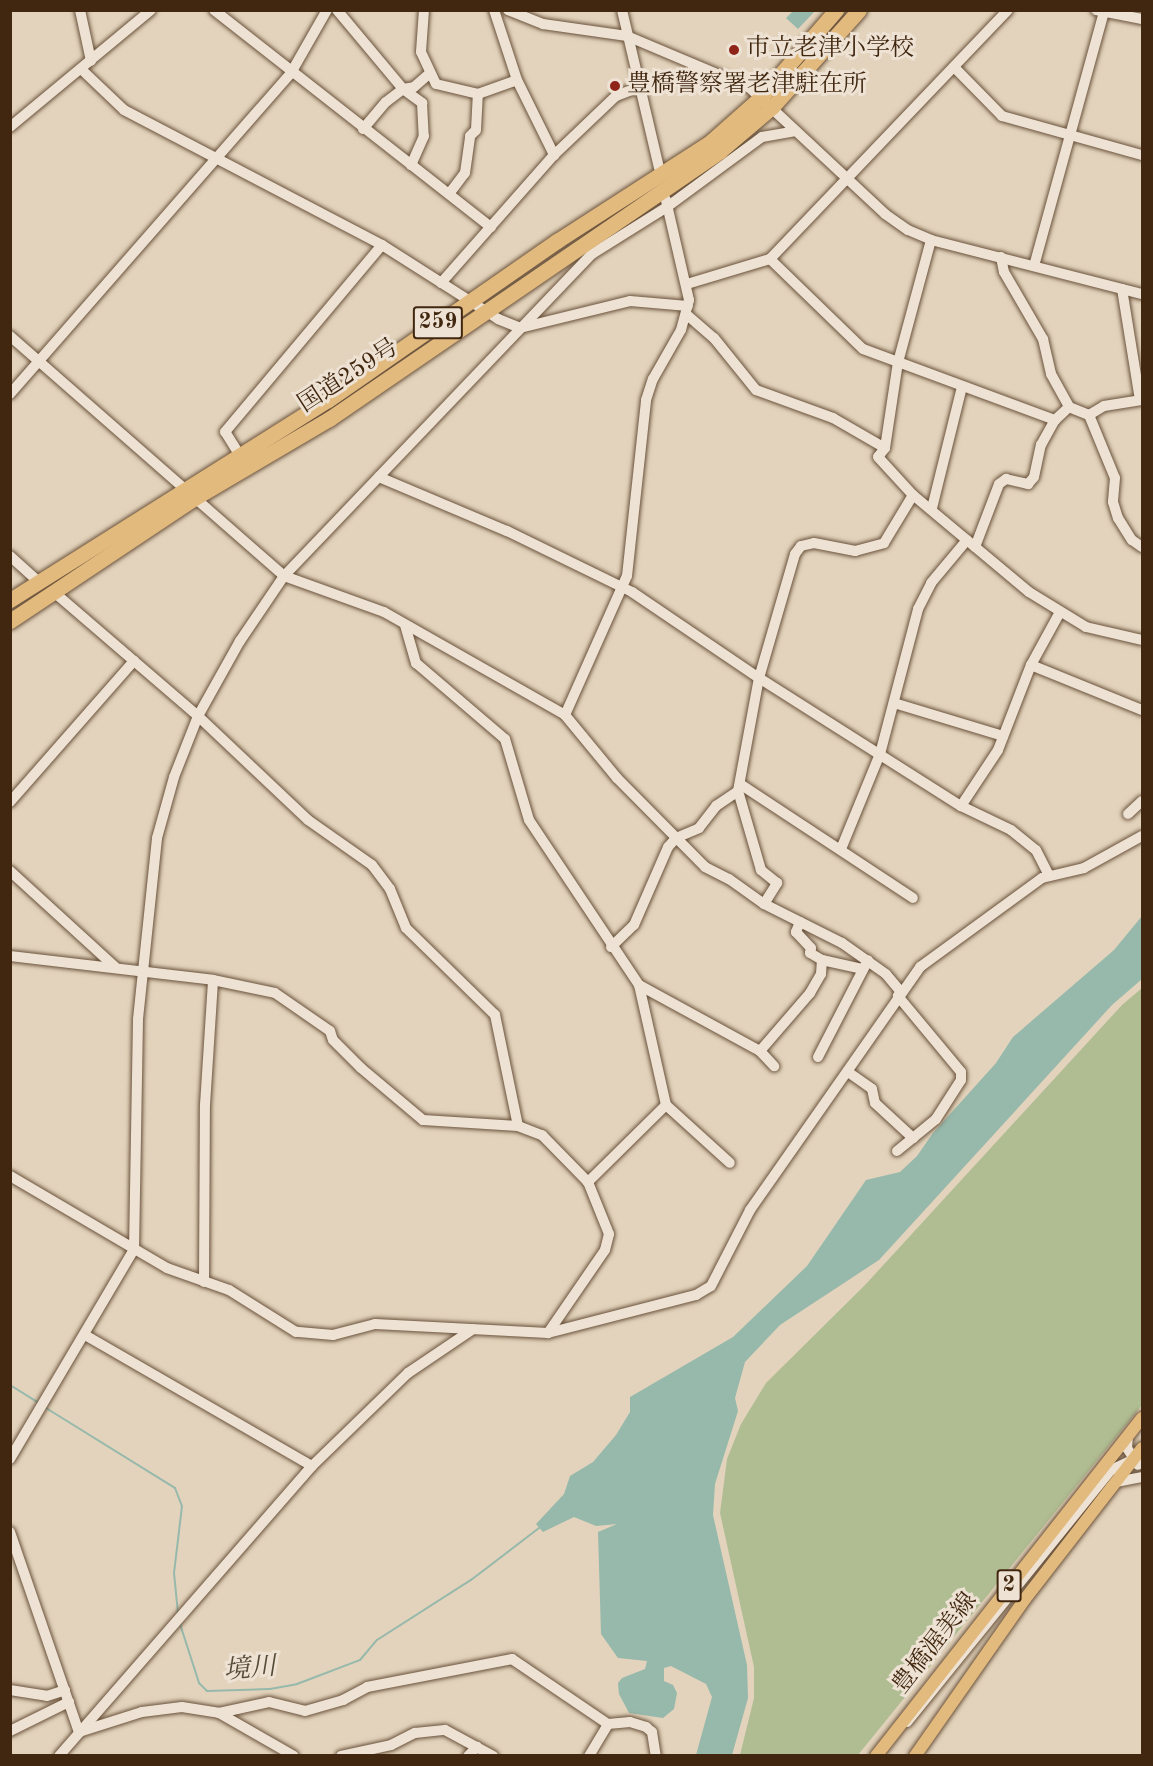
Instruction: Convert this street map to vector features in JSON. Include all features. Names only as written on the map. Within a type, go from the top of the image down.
[{"type":"highway","name":"国道259号","points":[[10,621],[55,593],[238,454],[328,400],[469,302],[709,143],[766,102],[836,10]]},
{"type":"highway","name":"国道259号","points":[[10,600],[38,581],[188,494],[329,418],[488,313],[720,151],[859,10]]},
{"type":"main road","name":"豊橋渥美線","points":[[876,1755],[1143,1418]]},
{"type":"main road","name":"豊橋渥美線","points":[[915,1755],[1025,1599],[1116,1482],[1139,1464],[1143,1448]]},
{"type":"street","points":[[80,10],[91,61]]},
{"type":"street","points":[[10,127],[151,10]]},
{"type":"street","points":[[214,10],[291,73],[491,227]]},
{"type":"street","points":[[10,393],[291,73],[327,10]]},
{"type":"street","points":[[337,10],[403,89],[422,103],[424,136],[411,165]]},
{"type":"street","points":[[424,10],[421,52],[436,84],[444,88],[478,94],[517,80]]},
{"type":"street","points":[[494,10],[517,80],[554,155]]},
{"type":"street","points":[[508,10],[543,24],[627,36],[735,80],[766,102],[885,214],[931,240],[1143,294]]},
{"type":"street","points":[[622,10],[658,168]]},
{"type":"street","points":[[687,284],[770,259],[1008,10]]},
{"type":"street","points":[[1034,266],[1071,136],[1100,11],[1143,19]]},
{"type":"street","points":[[954,67],[1002,116],[1143,154]]},
{"type":"street","points":[[81,69],[124,110],[382,245],[488,313],[520,328],[630,301],[687,310],[714,338],[756,390],[840,421],[885,448]]},
{"type":"street","points":[[363,129],[403,89],[414,87],[430,73]]},
{"type":"street","points":[[441,283],[554,155],[616,96],[639,87]]},
{"type":"street","points":[[449,194],[465,173],[470,136],[476,130],[478,94]]},
{"type":"street","points":[[10,1459],[134,1249],[138,1019],[157,838],[174,777],[198,716],[240,641],[284,576],[592,254],[762,137],[795,130]]},
{"type":"street","points":[[565,715],[624,587],[646,400],[687,310],[687,284],[667,203]]},
{"type":"street","points":[[931,240],[898,362],[885,448],[878,457],[913,495],[1060,612],[1086,627],[1143,640]]},
{"type":"street","points":[[238,454],[225,432],[382,245]]},
{"type":"street","points":[[1001,257],[1004,272],[1043,339],[1051,374],[1069,407],[1089,415],[1115,478],[1113,502],[1118,518],[1132,540],[1143,548]]},
{"type":"street","points":[[770,259],[863,349],[1055,420]]},
{"type":"street","points":[[1089,415],[1104,406],[1141,400],[1122,289]]},
{"type":"street","points":[[10,336],[284,576],[336,591],[405,625],[565,715],[617,778],[705,867],[729,879],[764,904],[800,922],[866,964],[899,994],[961,1072],[961,1080],[936,1119],[897,1151]]},
{"type":"street","points":[[932,508],[962,387]]},
{"type":"street","points":[[841,849],[880,754],[918,609],[931,583],[971,543],[999,484],[1006,479],[1028,484],[1034,477],[1041,445],[1055,420],[1069,407]]},
{"type":"street","points":[[379,477],[507,531],[624,587],[759,678],[961,806],[1025,841],[1036,850],[1049,876]]},
{"type":"street","points":[[764,904],[777,884],[761,870],[739,787],[759,678],[795,554],[801,546],[814,543],[855,551],[884,543],[913,495]]},
{"type":"street","points":[[10,556],[38,581]]},
{"type":"street","points":[[55,593],[198,716],[308,820],[372,865],[390,889],[406,928],[495,1015],[518,1126]]},
{"type":"street","points":[[961,806],[1003,736],[1031,665],[1060,612]]},
{"type":"street","points":[[405,625],[416,663],[506,739],[529,820],[611,947],[639,985],[666,1105],[730,1163]]},
{"type":"street","points":[[10,802],[134,661]]},
{"type":"street","points":[[1031,665],[1143,710]]},
{"type":"street","points":[[894,703],[1003,736]]},
{"type":"street","points":[[611,947],[634,925],[676,838],[699,828],[716,806],[739,787]]},
{"type":"street","points":[[739,787],[841,849],[913,898]]},
{"type":"street","points":[[1128,814],[1143,801]]},
{"type":"street","points":[[10,1176],[167,1268],[229,1290],[296,1332],[333,1335],[375,1324],[548,1334],[696,1296],[711,1286],[750,1210],[920,967],[1049,876],[1084,868],[1143,836]]},
{"type":"street","points":[[10,872],[116,967]]},
{"type":"street","points":[[800,922],[796,932],[811,948],[810,953],[822,960],[866,964]]},
{"type":"street","points":[[10,956],[213,980],[275,993],[330,1031],[333,1040],[362,1068],[423,1120],[518,1126],[542,1135],[588,1182],[609,1234],[604,1250],[548,1334]]},
{"type":"street","points":[[760,1051],[810,993],[820,974],[822,960]]},
{"type":"street","points":[[818,1057],[866,964]]},
{"type":"street","points":[[204,1282],[205,1105],[213,980]]},
{"type":"street","points":[[639,985],[760,1051],[774,1066]]},
{"type":"street","points":[[848,1072],[873,1089],[875,1103],[913,1138]]},
{"type":"street","points":[[588,1182],[666,1105]]},
{"type":"street","points":[[59,1755],[312,1466],[408,1373],[474,1329]]},
{"type":"street","points":[[85,1335],[312,1466]]},
{"type":"street","points":[[889,1737],[918,1712],[1111,1470],[1139,1464],[1127,1448],[1128,1436]]},
{"type":"street","points":[[1116,1482],[1143,1477]]},
{"type":"street","points":[[11,1537],[79,1732]]},
{"type":"street","points":[[219,1713],[269,1702],[305,1711],[344,1700],[367,1687],[512,1659],[608,1724],[630,1722],[646,1728],[651,1732],[656,1755]]},
{"type":"street","points":[[10,1690],[47,1696],[64,1690]]},
{"type":"street","points":[[10,1731],[69,1702]]},
{"type":"street","points":[[79,1732],[157,1709],[182,1707],[219,1713],[294,1755]]},
{"type":"street","points":[[589,1755],[608,1724]]},
{"type":"street","points":[[341,1755],[392,1750],[415,1733],[445,1730],[493,1755]]},
{"type":"street","points":[[468,1755],[477,1747]]},
{"type":"shaded area","points":[[793,11],[815,11],[798,29],[786,18]]},
{"type":"shaded area","points":[[1142,916],[1142,979],[1112,1005],[879,1260],[780,1325],[745,1362],[735,1398],[738,1411],[715,1484],[713,1515],[747,1665],[748,1698],[732,1755],[696,1755],[712,1697],[706,1684],[671,1666],[664,1668],[664,1681],[673,1685],[677,1693],[674,1709],[663,1718],[629,1713],[619,1694],[618,1683],[622,1678],[645,1669],[647,1661],[618,1658],[601,1634],[598,1532],[617,1524],[596,1526],[574,1517],[543,1532],[536,1524],[564,1494],[570,1476],[593,1462],[616,1435],[630,1412],[630,1397],[733,1337],[807,1266],[866,1180],[900,1172],[917,1156],[933,1133],[996,1063],[1013,1037],[1114,950]]},
{"type":"shaded area","points":[[1142,988],[1142,1405],[858,1755],[740,1755],[754,1698],[754,1667],[720,1513],[727,1459],[741,1424],[766,1383],[865,1285],[1122,1005]]},
{"type":"waterway","name":"境川","points":[[10,1385],[37,1402]]},
{"type":"waterway","name":"境川","points":[[46,1408],[175,1488],[182,1506],[174,1573],[178,1613]]},
{"type":"waterway","name":"境川","points":[[180,1624],[199,1683],[207,1691],[270,1689],[297,1684],[360,1660],[377,1640],[471,1580],[539,1528]]},
{"type":"place","name":"市立老津小学校","points":[[734,50]]},
{"type":"place","name":"豊橋警察署老津駐在所","points":[[615,86]]}]
